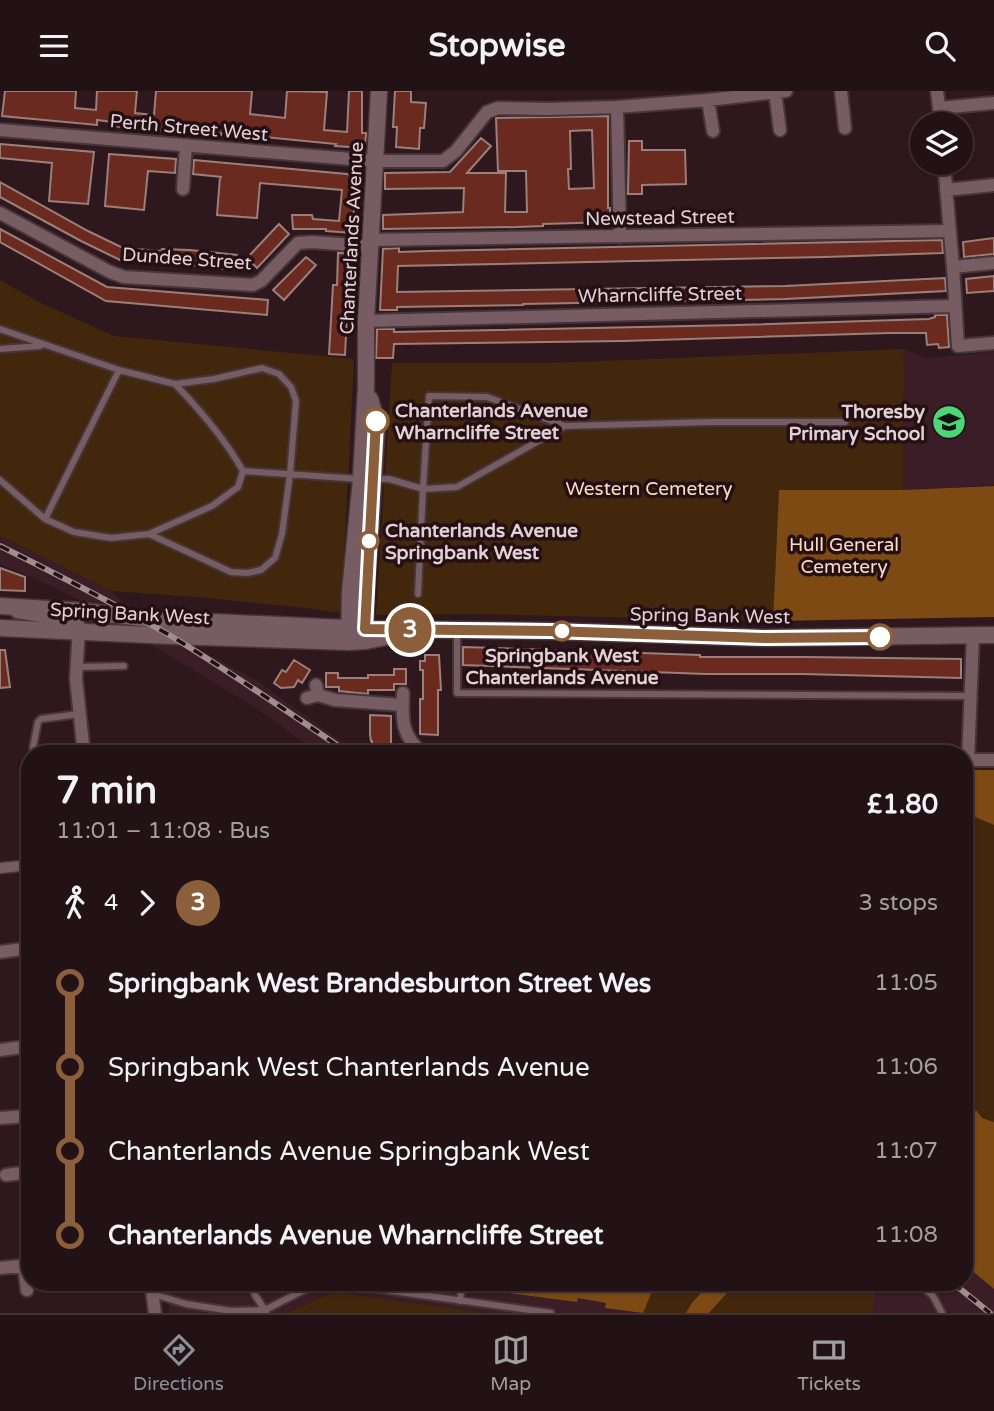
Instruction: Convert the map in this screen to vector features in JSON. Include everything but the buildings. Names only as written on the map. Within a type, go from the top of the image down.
[{"type":"street","name":"Chanterlands Avenue","points":[[357,635],[350,592],[377,423],[366,387],[366,321],[379,91]]},
{"type":"street","points":[[841,91],[845,128]]},
{"type":"street","points":[[937,91],[940,112]]},
{"type":"street","name":"Perth Street West","points":[[0,130],[376,161],[443,161],[456,151],[486,111],[491,109],[617,107],[781,92]]},
{"type":"street","points":[[780,130],[781,92]]},
{"type":"street","points":[[708,100],[713,131]]},
{"type":"street","points":[[939,108],[994,103]]},
{"type":"street","points":[[617,107],[620,237]]},
{"type":"street","points":[[183,189],[187,145]]},
{"type":"street","points":[[945,175],[958,346],[994,343]]},
{"type":"street","points":[[946,190],[994,185]]},
{"type":"street","name":"Dundee Street","points":[[0,213],[124,277],[253,285],[261,281],[298,243],[370,243]]},
{"type":"street","name":"Newstead Street","points":[[370,243],[950,231]]},
{"type":"street","points":[[953,267],[994,263]]},
{"type":"street","name":"Wharncliffe Street","points":[[366,321],[955,306]]},
{"type":"street","points":[[0,607],[30,616],[73,621],[79,626],[76,679],[83,745]]},
{"type":"street","name":"Spring Bank West","points":[[0,607],[82,611],[357,635]]},
{"type":"street","name":"Spring Bank West","points":[[0,628],[171,636],[357,635],[425,630],[764,638],[994,635]]},
{"type":"street","points":[[967,745],[973,636]]},
{"type":"street","points":[[313,693],[342,701],[402,699],[403,725],[408,739],[414,745]]},
{"type":"street","points":[[973,760],[994,760]]},
{"type":"street","points":[[1,868],[21,866]]},
{"type":"street","points":[[0,952],[21,950]]},
{"type":"street","points":[[0,1050],[21,1047]]},
{"type":"street","points":[[0,1118],[21,1117]]},
{"type":"street","points":[[6,1175],[21,1173]]},
{"type":"street","points":[[0,1268],[21,1266]]},
{"type":"street","points":[[152,1291],[155,1313]]},
{"type":"lane","points":[[0,329],[119,370],[175,384],[214,379],[262,368],[279,375],[291,387],[296,401],[290,474],[282,534],[275,558],[261,569],[247,573],[231,572],[149,534]]},
{"type":"lane","points":[[0,349],[46,346]]},
{"type":"lane","points":[[45,519],[119,370]]},
{"type":"lane","points":[[175,384],[219,434],[243,471]]},
{"type":"lane","points":[[418,594],[429,396],[487,397],[565,426],[845,422]]},
{"type":"lane","points":[[243,471],[389,479],[423,489],[457,487],[565,426]]},
{"type":"lane","points":[[0,481],[45,519],[74,532],[111,538],[149,534],[212,506],[238,487],[243,471]]},
{"type":"lane","points":[[457,630],[457,693],[971,696]]},
{"type":"lane","points":[[76,667],[124,666]]},
{"type":"lane","points":[[33,745],[41,719],[79,714]]},
{"type":"lane","points":[[158,1291],[186,1304],[231,1311],[265,1311],[302,1291]]},
{"type":"lane","points":[[254,1291],[265,1311]]},
{"type":"lane","points":[[391,1291],[551,1313]]},
{"type":"lane","points":[[460,1301],[461,1291]]},
{"type":"lane","points":[[927,1291],[942,1313]]},
{"type":"shaded area","name":"Thoresby Primary School","points":[[904,349],[926,358],[994,352],[994,485],[903,490]]},
{"type":"shaded area","points":[[0,536],[111,591],[129,608],[83,602],[0,564]]},
{"type":"shaded area","points":[[148,643],[195,647],[256,680],[346,745],[307,745],[256,708]]},
{"type":"shaded area","points":[[973,770],[994,770],[994,1313],[485,1313],[334,1292],[286,1313],[170,1313],[167,1291],[677,1291],[691,1303],[702,1291],[973,1291]]},
{"type":"green space","points":[[0,280],[39,302],[114,336],[354,359],[341,613],[197,597],[111,591],[0,536]]},
{"type":"green space","name":"Western Cemetery","points":[[904,349],[903,490],[779,490],[773,621],[473,614],[376,615],[392,363],[553,363]]},
{"type":"green space","name":"Hull General Cemetery","points":[[994,486],[994,617],[773,621],[779,490],[903,490]]},
{"type":"green space","points":[[973,770],[994,770],[994,825],[975,817]]},
{"type":"green space","points":[[973,815],[994,825],[994,1122],[982,1118],[977,1111],[973,1111]]},
{"type":"green space","points":[[973,1111],[977,1111],[982,1118],[994,1122],[994,1289],[973,1272]]},
{"type":"green space","points":[[493,1291],[652,1291],[643,1313],[605,1308],[606,1303],[578,1298],[577,1302]]},
{"type":"green space","points":[[652,1291],[703,1291],[686,1313],[643,1313]]},
{"type":"green space","points":[[703,1291],[729,1291],[709,1313],[686,1313]]},
{"type":"green space","points":[[729,1291],[875,1291],[872,1313],[709,1313]]},
{"type":"green space","points":[[334,1292],[485,1313],[286,1313]]},
{"type":"railway","points":[[0,546],[171,636],[337,745]]},
{"type":"railway","points":[[963,1291],[990,1313]]},
{"type":"bus line","name":"3","points":[[376,421],[365,629],[550,631],[764,638],[880,637]]},
{"type":"place","name":"Chanterlands Avenue Wharncliffe Street","points":[[376,421]]},
{"type":"place","name":"Thoresby Primary School","points":[[949,422]]},
{"type":"place","name":"Chanterlands Avenue Springbank West","points":[[369,541]]},
{"type":"place","name":"Springbank West Chanterlands Avenue","points":[[562,631]]}]
